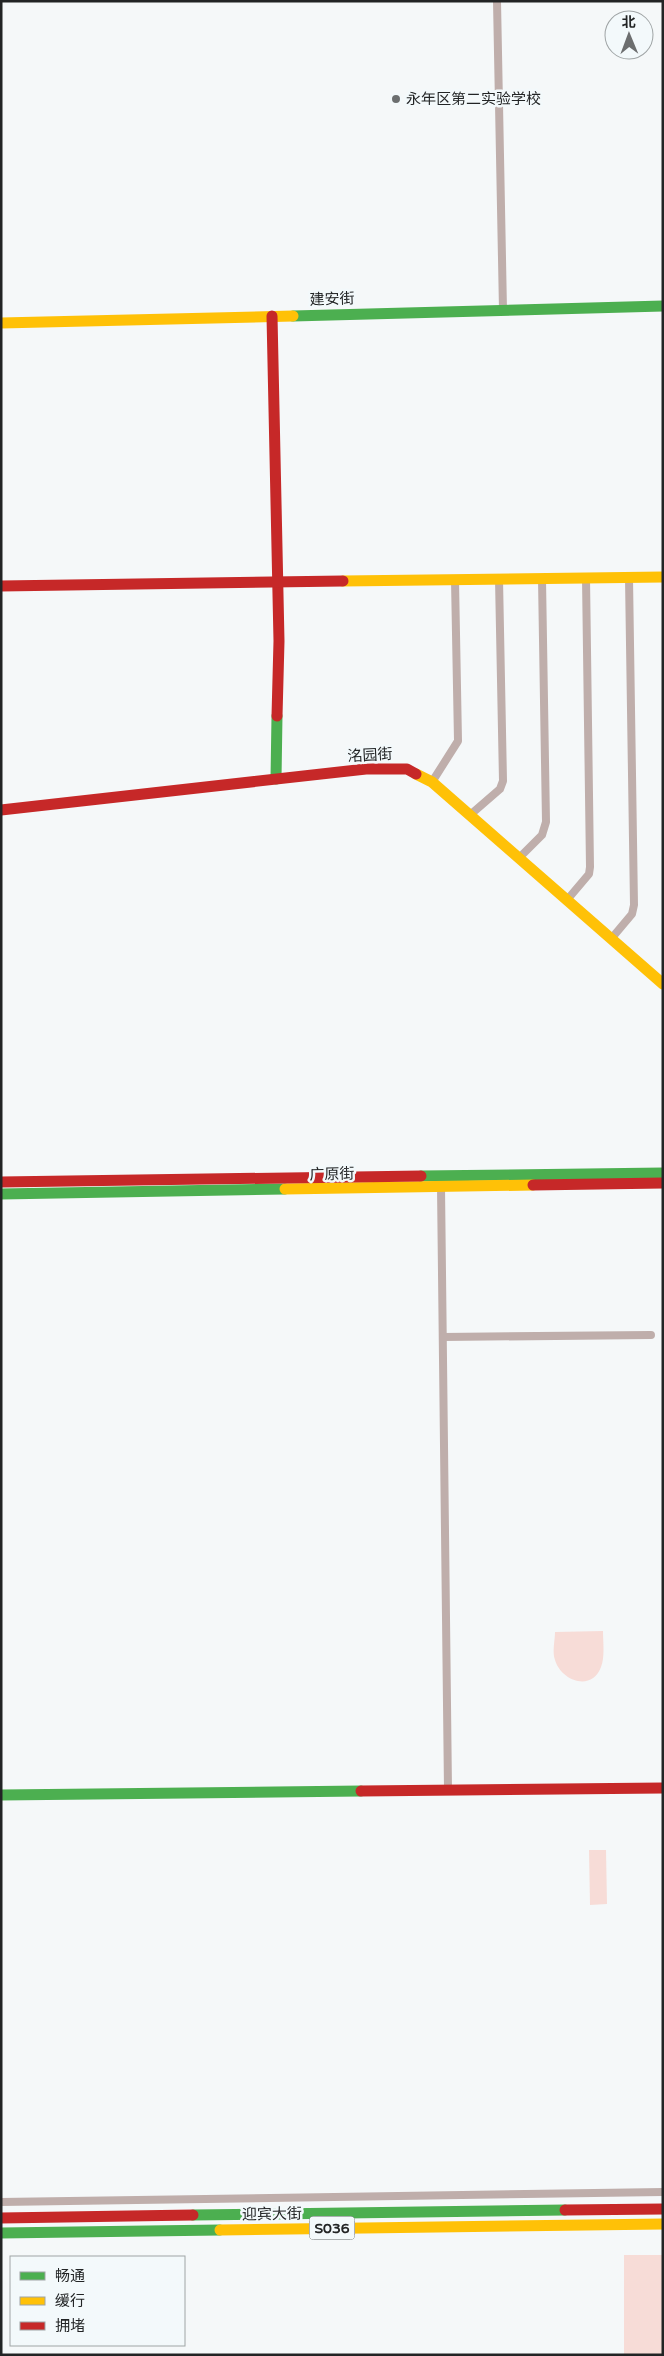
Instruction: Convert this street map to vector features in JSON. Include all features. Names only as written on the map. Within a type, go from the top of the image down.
[{"type":"main road","name":"建安街","points":[[1,323],[663,306]]},
{"type":"main road","points":[[272,316],[277,582],[276,779]]},
{"type":"main road","points":[[1,586],[663,577]]},
{"type":"main road","name":"洺园街","points":[[1,810],[276,779],[391,768],[407,769],[432,782],[663,984]]},
{"type":"main road","name":"广原街","points":[[1,1182],[663,1174]]},
{"type":"main road","name":"广原街","points":[[1,1194],[663,1183]]},
{"type":"main road","points":[[1,1795],[663,1788]]},
{"type":"main road","name":"迎宾大街","points":[[1,2218],[663,2209]]},
{"type":"main road","name":"迎宾大街","points":[[1,2233],[663,2224]]},
{"type":"street","points":[[498,1],[503,310]]},
{"type":"street","points":[[567,900],[589,874],[590,867],[586,578]]},
{"type":"street","points":[[611,939],[632,914],[634,905],[629,578]]},
{"type":"street","points":[[519,858],[542,834],[546,822],[542,579]]},
{"type":"street","points":[[432,782],[458,741],[456,580]]},
{"type":"street","points":[[470,815],[500,789],[503,781],[499,580]]},
{"type":"street","points":[[441,1187],[448,1790]]},
{"type":"street","points":[[443,1337],[651,1334]]},
{"type":"street","points":[[1,2202],[663,2192]]},
{"type":"shaded area","points":[[603,1631],[603,1659],[597,1675],[591,1679],[577,1681],[563,1673],[554,1657],[555,1632]]},
{"type":"shaded area","points":[[589,1850],[606,1850],[607,1904],[590,1905]]},
{"type":"shaded area","points":[[624,2255],[663,2255],[663,2355],[624,2355]]},
{"type":"traffic: fast","points":[[293,316],[663,306]]},
{"type":"traffic: fast","points":[[276,779],[277,716]]},
{"type":"traffic: fast","points":[[421,1176],[663,1173]]},
{"type":"traffic: fast","points":[[1,1194],[285,1189]]},
{"type":"traffic: fast","points":[[1,1795],[361,1791]]},
{"type":"traffic: fast","points":[[193,2215],[565,2210]]},
{"type":"traffic: fast","points":[[1,2233],[220,2230]]},
{"type":"traffic: slow","points":[[1,323],[293,316]]},
{"type":"traffic: slow","points":[[343,581],[663,577]]},
{"type":"traffic: slow","points":[[416,774],[432,782],[663,984]]},
{"type":"traffic: slow","points":[[285,1189],[533,1185]]},
{"type":"traffic: slow","points":[[220,2230],[663,2224]]},
{"type":"traffic: jam","points":[[272,316],[279,641],[277,716]]},
{"type":"traffic: jam","points":[[1,586],[343,581]]},
{"type":"traffic: jam","points":[[1,810],[366,769],[407,769],[416,774]]},
{"type":"traffic: jam","points":[[1,1182],[421,1176]]},
{"type":"traffic: jam","points":[[533,1185],[663,1183]]},
{"type":"traffic: jam","points":[[361,1791],[663,1788]]},
{"type":"traffic: jam","points":[[565,2210],[663,2209]]},
{"type":"traffic: jam","points":[[1,2218],[193,2215]]},
{"type":"place","name":"永年区第二实验学校","points":[[396,99]]}]
